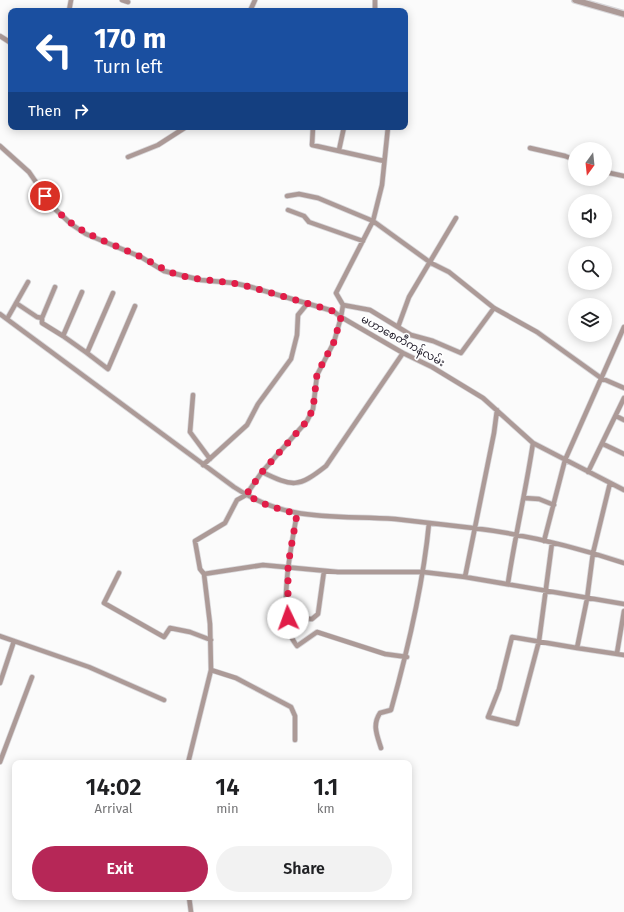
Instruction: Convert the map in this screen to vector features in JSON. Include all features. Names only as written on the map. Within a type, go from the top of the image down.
[{"type":"street","points":[[122,0],[128,2]]},
{"type":"street","points":[[578,0],[624,14]]},
{"type":"street","points":[[128,157],[158,145],[181,130]]},
{"type":"street","points":[[313,130],[312,145],[384,161]]},
{"type":"street","points":[[339,150],[343,130]]},
{"type":"street","points":[[189,760],[211,670],[210,624],[204,574],[200,569],[195,541],[225,523],[237,500],[246,495],[262,472],[307,421],[313,409],[317,374],[334,342],[341,317],[343,305],[336,293],[373,221],[382,184],[388,130]]},
{"type":"street","name":"မဟာစေတီကန်လမ်း","points":[[0,146],[29,172],[53,207],[71,224],[86,234],[141,257],[164,271],[200,280],[234,283],[333,311],[403,353],[432,367],[483,398],[533,443],[624,490]]},
{"type":"street","points":[[530,148],[568,157]]},
{"type":"street","points":[[612,173],[624,176]]},
{"type":"street","points":[[287,196],[300,194],[318,198],[373,221],[431,263],[448,272],[494,308],[537,332],[600,378],[624,388]]},
{"type":"street","points":[[288,210],[304,216],[309,222],[363,241]]},
{"type":"street","points":[[398,327],[409,297],[431,263],[456,218]]},
{"type":"street","points":[[7,319],[28,282]]},
{"type":"street","points":[[55,287],[42,318],[42,323],[63,336],[108,369],[135,306]]},
{"type":"street","points":[[63,336],[82,292]]},
{"type":"street","points":[[87,353],[113,293]]},
{"type":"street","points":[[16,303],[37,317],[42,318]]},
{"type":"street","points":[[203,465],[247,425],[258,404],[291,359],[297,335],[298,315],[307,304]]},
{"type":"street","points":[[343,305],[370,310],[411,335],[433,341],[461,353],[494,308]]},
{"type":"street","points":[[0,314],[203,465],[246,495],[269,506],[297,514],[429,523],[476,528],[544,541],[593,553],[624,563]]},
{"type":"street","points":[[544,541],[565,460],[600,378],[624,327]]},
{"type":"street","points":[[262,472],[284,483],[294,484],[311,478],[326,466],[403,353]]},
{"type":"street","points":[[193,395],[190,432],[210,459]]},
{"type":"street","points":[[588,472],[603,444],[624,398]]},
{"type":"street","points":[[465,577],[476,528],[497,410]]},
{"type":"street","points":[[616,416],[624,420]]},
{"type":"street","points":[[508,583],[515,536],[524,498],[533,443]]},
{"type":"street","points":[[603,444],[624,454]]},
{"type":"street","points":[[577,648],[587,598],[593,553],[610,483]]},
{"type":"street","points":[[524,498],[538,500],[554,506]]},
{"type":"street","points":[[297,514],[288,567],[288,618],[290,633],[296,646],[317,632],[385,654],[407,657]]},
{"type":"street","points":[[381,748],[375,731],[376,719],[380,713],[391,710],[407,657],[423,572],[429,523]]},
{"type":"street","points":[[552,543],[539,641],[517,724],[488,717],[499,689],[512,637],[539,641],[577,648],[624,655]]},
{"type":"street","points":[[204,574],[263,565],[324,571],[423,572],[508,583],[624,604]]},
{"type":"street","points":[[288,618],[312,619],[318,614],[324,571]]},
{"type":"street","points":[[119,573],[104,602],[164,637],[170,628],[190,632],[211,640]]},
{"type":"street","points":[[617,654],[624,611]]},
{"type":"street","points":[[0,636],[89,667],[164,700]]},
{"type":"street","points":[[0,683],[14,641]]},
{"type":"street","points":[[211,670],[236,678],[291,707],[295,716],[295,740]]},
{"type":"street","points":[[0,762],[32,677]]},
{"type":"street","points":[[189,900],[191,912]]},
{"type":"route","points":[[45,196],[53,207],[71,224],[86,234],[141,257],[164,271],[200,280],[234,283],[321,307],[333,311],[341,317],[334,342],[317,374],[313,409],[307,421],[262,472],[246,495],[269,506],[297,514],[288,565],[288,618]]}]
